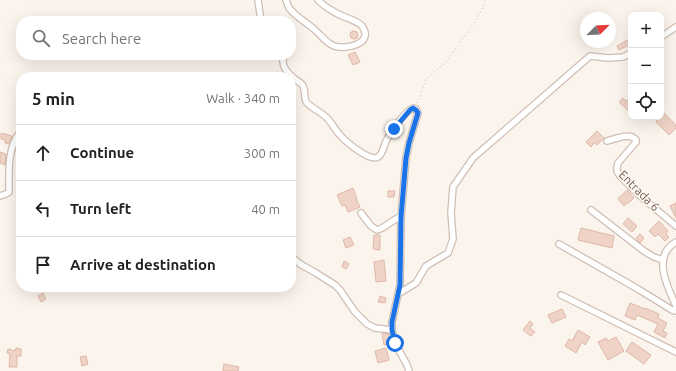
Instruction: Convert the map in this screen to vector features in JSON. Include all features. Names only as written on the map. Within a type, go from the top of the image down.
[{"type":"street","points":[[258,0],[260,16]]},
{"type":"street","points":[[286,0],[292,12],[330,44],[336,47],[345,47],[362,41],[365,35],[362,26],[355,21],[331,10],[318,0]]},
{"type":"street","points":[[664,35],[676,27]]},
{"type":"street","points":[[398,294],[416,283],[426,266],[448,253],[453,239],[451,213],[453,187],[473,158],[590,56],[623,58],[628,55]]},
{"type":"street","points":[[282,60],[283,66],[288,72]]},
{"type":"street","points":[[296,79],[303,85],[305,90],[305,100],[308,104],[326,118],[341,136],[366,156],[374,158],[378,157],[382,153],[386,142],[394,129],[410,110],[413,108],[418,113],[406,158],[401,217],[400,285],[393,313],[392,330],[395,343],[409,371]]},
{"type":"street","name":"Entrada 6","points":[[607,141],[628,136],[633,136],[636,138],[636,142],[618,163],[617,172],[639,195],[676,226]]},
{"type":"street","points":[[0,196],[8,192],[8,169],[16,138]]},
{"type":"street","points":[[591,210],[654,258],[663,260]]},
{"type":"street","points":[[361,213],[371,226],[377,230],[381,229],[396,218],[401,217]]},
{"type":"street","points":[[676,242],[666,251],[663,260],[665,280],[676,306]]},
{"type":"street","points":[[559,244],[676,311]]},
{"type":"street","points":[[296,260],[335,285],[355,312],[367,324],[375,328],[392,330]]},
{"type":"street","points":[[561,295],[676,352]]},
{"type":"path","points":[[413,108],[421,94],[426,79],[446,62],[476,20],[485,0]]},
{"type":"building","points":[[354,31],[357,32],[357,38],[354,39],[351,38],[350,35],[351,32]]},
{"type":"building","points":[[628,40],[628,46],[619,50],[617,46]]},
{"type":"building","points":[[355,52],[360,62],[353,65],[348,55]]},
{"type":"building","points":[[623,98],[626,101],[628,100],[628,110],[619,102]]},
{"type":"building","points":[[664,113],[676,125],[676,128],[669,135],[656,122],[657,120],[664,120]]},
{"type":"building","points":[[597,131],[604,138],[597,145],[594,143],[591,147],[586,142]]},
{"type":"building","points":[[1,133],[12,136],[9,144],[5,143],[5,140],[1,139]]},
{"type":"building","points":[[0,152],[6,154],[5,165],[0,163]]},
{"type":"building","points":[[353,188],[360,207],[348,212],[345,205],[342,206],[337,195]]},
{"type":"building","points":[[627,190],[634,198],[624,206],[618,199]]},
{"type":"building","points":[[388,191],[395,191],[394,197],[388,197]]},
{"type":"building","points":[[676,203],[676,218],[670,206]]},
{"type":"building","points":[[628,218],[637,226],[632,232],[623,224]]},
{"type":"building","points":[[659,221],[668,231],[666,234],[669,237],[665,241],[658,234],[655,237],[649,231]]},
{"type":"building","points":[[581,228],[614,236],[612,248],[578,240]]},
{"type":"building","points":[[640,234],[644,238],[640,243],[636,238]]},
{"type":"building","points":[[374,235],[380,235],[380,250],[373,249]]},
{"type":"building","points":[[350,237],[354,245],[346,248],[343,240]]},
{"type":"building","points":[[384,260],[386,281],[376,282],[374,262]]},
{"type":"building","points":[[344,261],[349,264],[346,269],[342,267]]},
{"type":"building","points":[[43,293],[46,299],[41,302],[38,296]]},
{"type":"building","points":[[380,296],[386,298],[385,303],[378,302]]},
{"type":"building","points":[[630,303],[659,314],[658,318],[667,323],[663,331],[667,333],[665,338],[654,332],[658,324],[637,315],[635,320],[625,316]]},
{"type":"building","points":[[562,309],[566,317],[552,323],[548,315]]},
{"type":"building","points":[[530,321],[533,324],[530,328],[535,332],[531,336],[523,330]]},
{"type":"building","points":[[578,330],[590,337],[585,345],[582,342],[576,353],[565,346],[569,339],[572,341]]},
{"type":"building","points":[[383,333],[389,334],[391,343],[384,345]]},
{"type":"building","points":[[616,337],[624,351],[608,360],[598,342],[606,338],[608,341]]},
{"type":"building","points":[[632,342],[651,355],[644,364],[626,351]]},
{"type":"building","points":[[16,348],[21,349],[21,356],[17,356],[17,367],[9,367],[10,354],[7,353],[8,349],[15,351]]},
{"type":"building","points":[[386,348],[389,360],[378,363],[375,351]]},
{"type":"building","points":[[86,356],[88,364],[82,366],[80,357]]},
{"type":"building","points":[[224,364],[239,367],[238,371],[223,371]]},
{"type":"route","points":[[394,129],[410,110],[413,108],[416,110],[418,113],[409,143],[405,168],[401,217],[400,285],[392,322],[395,343]]}]
